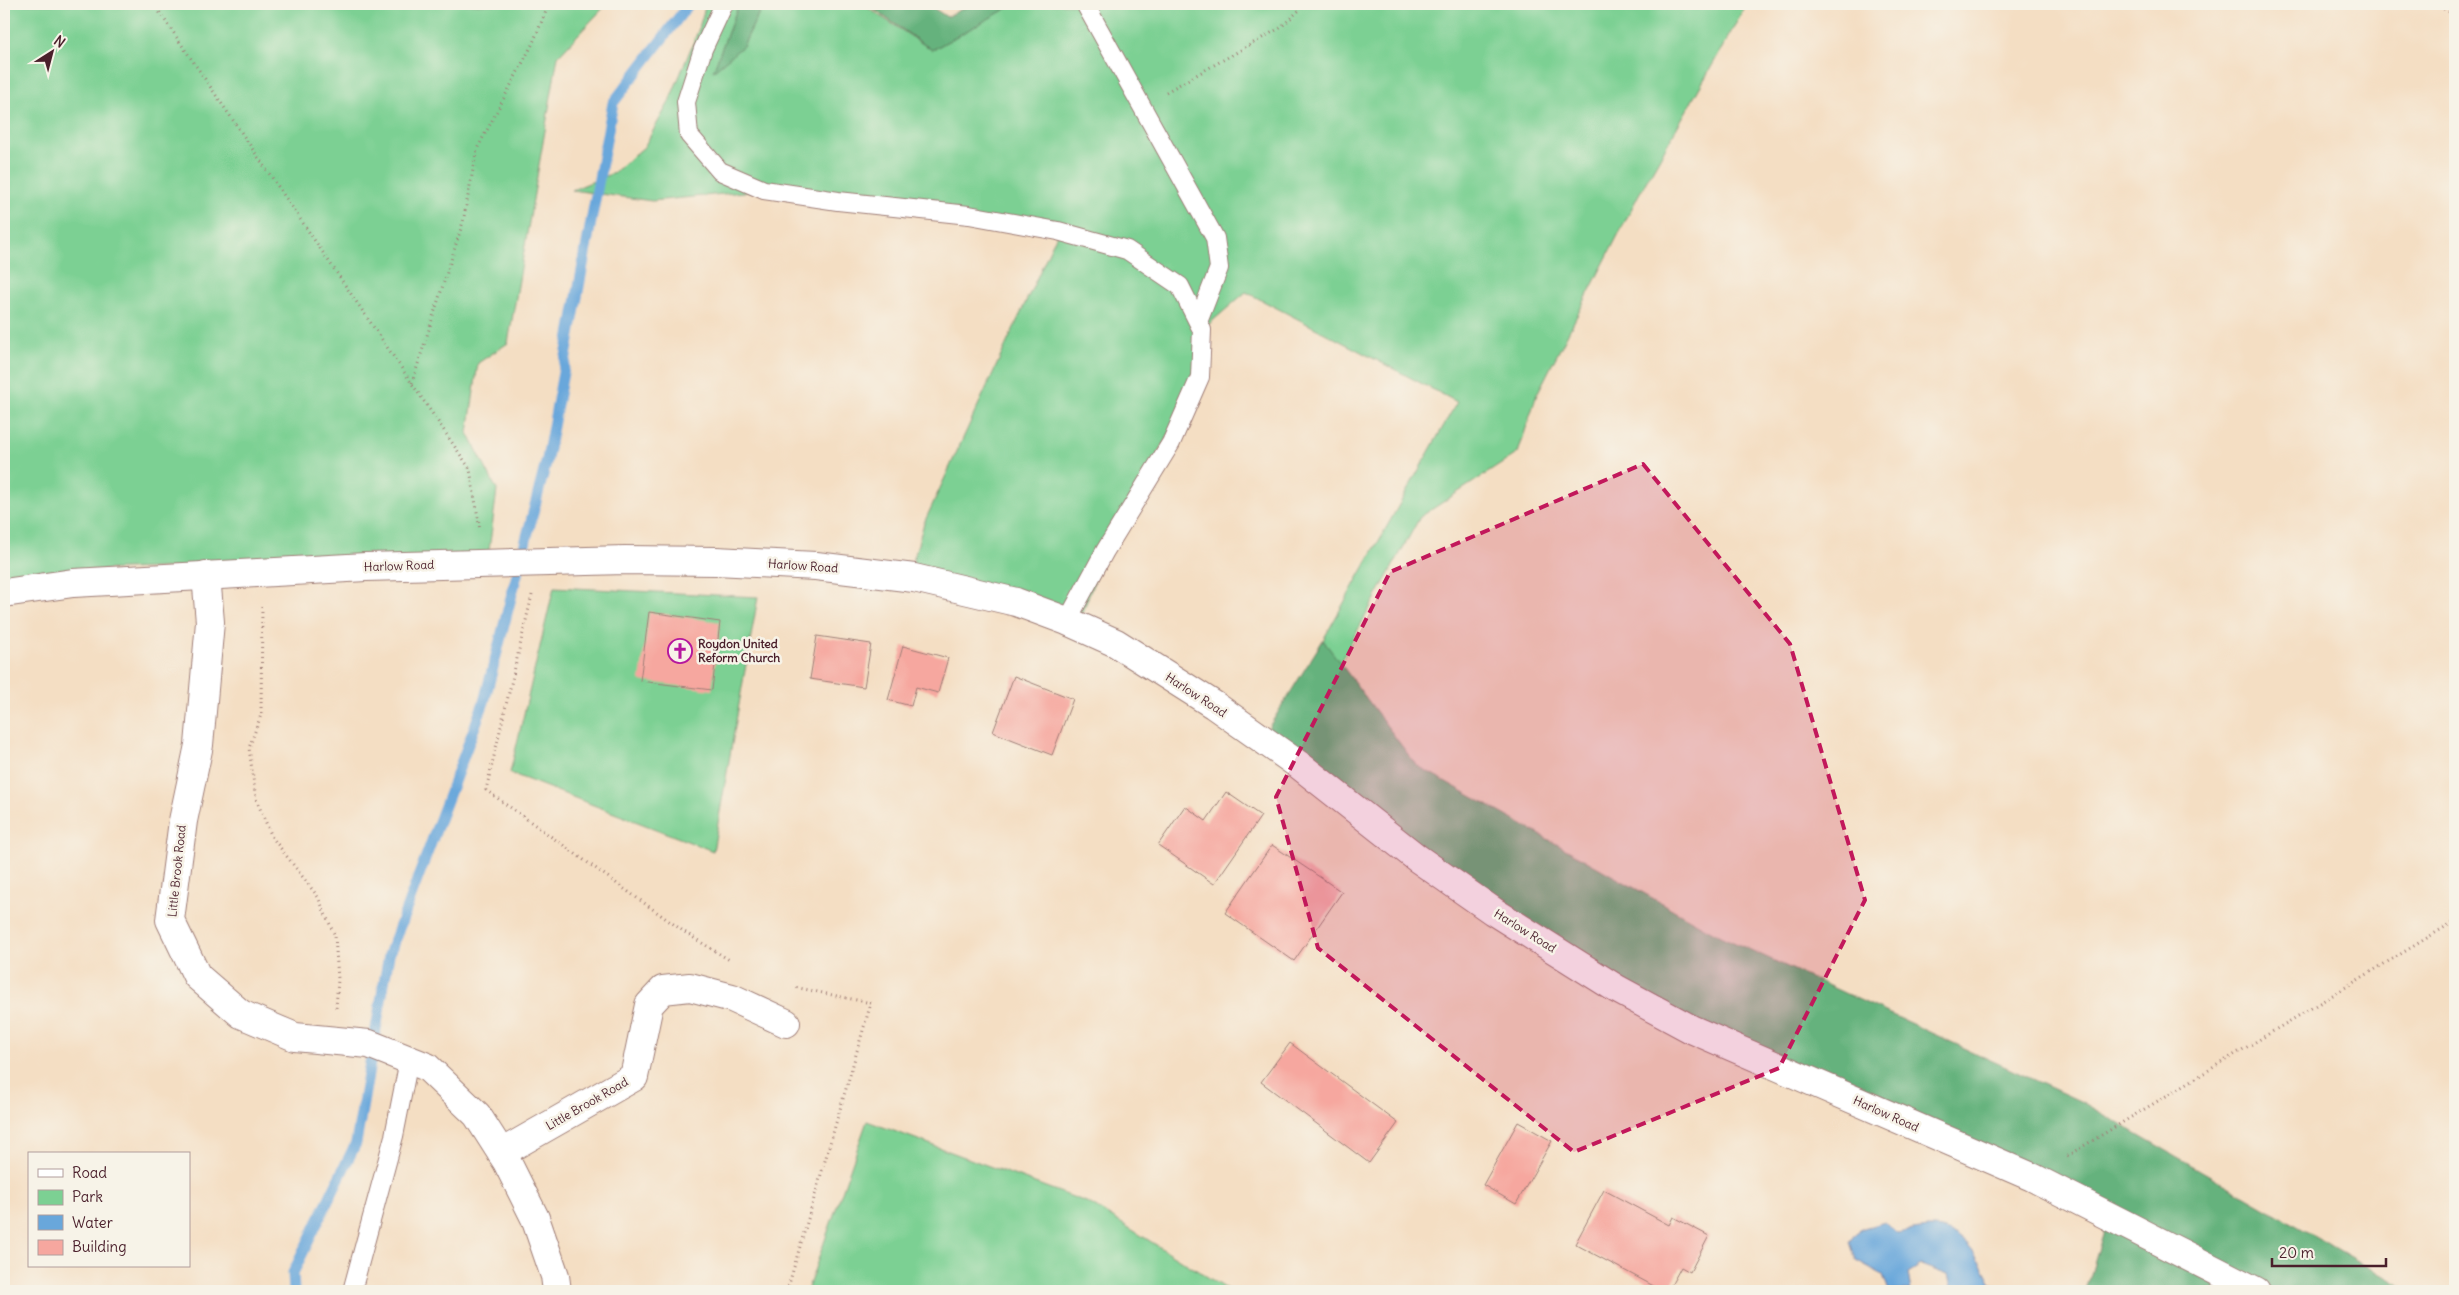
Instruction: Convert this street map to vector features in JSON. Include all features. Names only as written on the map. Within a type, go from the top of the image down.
[{"type":"street","name":"Harlow Road","points":[[4,593],[73,583],[262,572],[485,563],[716,560],[816,566],[914,578],[1016,602],[1067,621],[1116,643],[1230,716],[1299,765],[1417,858],[1506,920],[1617,989],[1691,1029],[2032,1177],[2256,1291]]},
{"type":"street","name":"Little Brook Road","points":[[206,575],[210,622],[200,744],[183,821],[170,920],[197,976],[240,1014],[296,1037],[369,1044],[427,1067],[477,1115],[502,1154],[535,1218],[555,1276],[557,1291]]},
{"type":"street","name":"Little Brook Road","points":[[502,1154],[634,1078],[649,1005],[663,990],[690,987],[732,998],[786,1023]]},
{"type":"lane","points":[[724,4],[703,49],[686,102],[689,135],[720,171],[764,190],[986,218],[1058,231],[1127,250],[1180,286],[1202,330],[1200,377],[1170,443],[1105,551],[1067,621]]},
{"type":"lane","points":[[1085,4],[1215,238],[1219,268],[1198,322]]},
{"type":"lane","points":[[352,1291],[394,1136],[409,1060]]},
{"type":"path","points":[[154,4],[470,468],[485,563]]},
{"type":"path","points":[[412,383],[462,222],[476,149],[532,45],[550,4]]},
{"type":"path","points":[[1142,106],[1280,28],[1306,4]]},
{"type":"path","points":[[2435,4],[2455,15]]},
{"type":"path","points":[[539,562],[486,790],[686,934],[734,962]]},
{"type":"path","points":[[262,572],[261,715],[249,748],[256,799],[272,837],[318,897],[335,936],[338,979],[335,1041]]},
{"type":"path","points":[[2032,1177],[2455,921]]},
{"type":"path","points":[[787,1291],[871,1003],[793,987]]},
{"type":"highlighted area","points":[[1643,464],[1790,644],[1865,900],[1779,1068],[1574,1152],[1318,948],[1276,797],[1390,572]]},
{"type":"green space","points":[[4,4],[607,4],[558,56],[508,343],[478,363],[468,433],[497,490],[488,558],[93,570],[4,577]]},
{"type":"green space","points":[[706,4],[739,4],[720,53],[743,46],[763,4],[862,4],[932,50],[1013,4],[1747,4],[1638,196],[1537,394],[1518,453],[1420,517],[1339,664],[1323,640],[1457,402],[1246,292],[1202,330],[1200,377],[1105,551],[1081,617],[911,568],[924,523],[1058,232],[764,190],[652,201],[572,190],[613,173],[644,147],[668,104],[698,31]]},
{"type":"green space","points":[[739,4],[763,4],[743,46],[713,71]]},
{"type":"green space","points":[[866,4],[927,4],[947,17],[971,4],[1015,4],[932,50]]},
{"type":"green space","points":[[554,587],[758,597],[713,851],[510,773]]},
{"type":"green space","points":[[1323,640],[1416,765],[1720,936],[2082,1102],[2410,1291],[2086,1291],[2108,1217],[1617,989],[1262,738]]},
{"type":"green space","points":[[867,1121],[1089,1203],[1230,1291],[807,1291]]},
{"type":"water","points":[[1885,1222],[1897,1233],[1928,1228],[1950,1232],[1967,1245],[1991,1283],[2014,1291],[1952,1291],[1948,1275],[1921,1265],[1908,1273],[1911,1291],[1889,1291],[1883,1275],[1856,1260],[1850,1242],[1860,1229]]},
{"type":"building","name":"Roydon United Reform Church","points":[[649,612],[720,622],[712,690],[640,681]]},
{"type":"building","points":[[817,636],[871,644],[864,687],[810,679]]},
{"type":"building","points":[[903,646],[948,658],[938,693],[916,687],[911,706],[888,700]]},
{"type":"building","points":[[1014,676],[1073,699],[1052,755],[993,732]]},
{"type":"building","points":[[1226,792],[1261,816],[1214,884],[1158,845],[1185,806],[1206,821]]},
{"type":"building","points":[[1272,845],[1342,892],[1294,961],[1225,913]]},
{"type":"building","points":[[1290,1043],[1398,1123],[1369,1163],[1261,1082]]},
{"type":"building","points":[[1518,1122],[1552,1141],[1516,1204],[1483,1185]]},
{"type":"building","points":[[1604,1190],[1669,1225],[1673,1217],[1709,1236],[1690,1272],[1681,1267],[1668,1291],[1663,1291],[1575,1244]]},
{"type":"waterway","points":[[294,1291],[293,1273],[356,1143],[389,955],[484,702],[547,459],[613,103],[689,4]]},
{"type":"place","name":"Roydon United Reform Church","points":[[680,651]]}]
